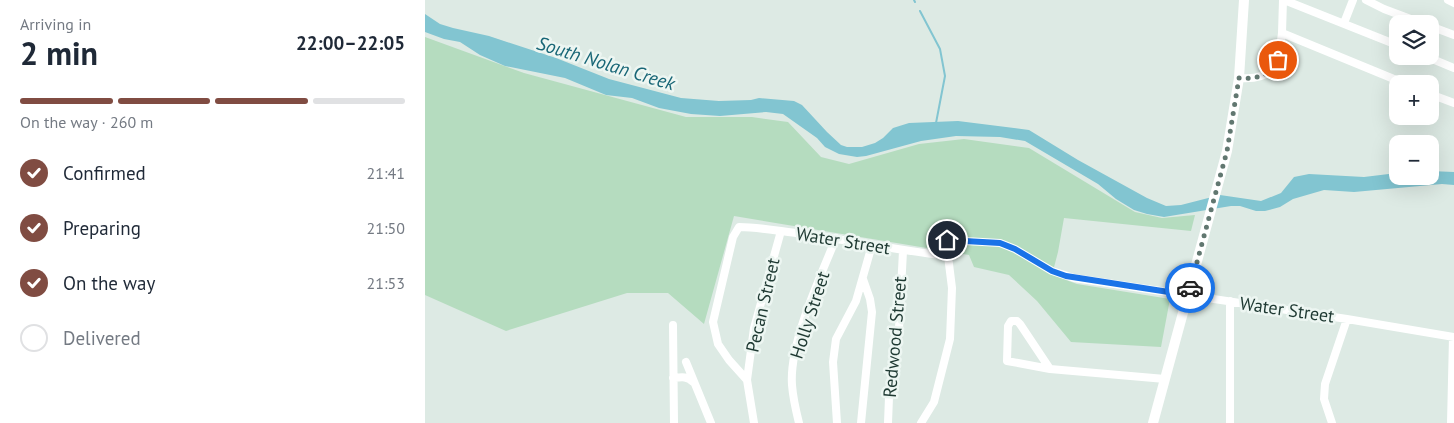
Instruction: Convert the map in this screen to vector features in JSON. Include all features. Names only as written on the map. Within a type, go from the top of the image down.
[{"type":"main road","points":[[1153,423],[1220,179],[1239,78],[1244,0]]},
{"type":"street","points":[[1239,78],[1258,78],[1276,64],[1279,55],[1283,0],[1389,42]]},
{"type":"street","points":[[1344,23],[1353,0]]},
{"type":"street","points":[[1366,0],[1400,15]]},
{"type":"street","points":[[1448,0],[1454,3]]},
{"type":"street","points":[[1439,29],[1454,35]]},
{"type":"street","points":[[1281,33],[1389,77]]},
{"type":"street","points":[[1439,62],[1454,68]]},
{"type":"street","points":[[1439,97],[1454,103]]},
{"type":"street","name":"Water Street","points":[[747,380],[718,344],[713,322],[733,237],[739,227],[758,227],[836,238],[903,251],[947,256],[952,288],[950,339],[935,402],[921,423]]},
{"type":"street","name":"Pecan Street","points":[[754,423],[747,380],[754,328],[781,231]]},
{"type":"street","name":"Holly Street","points":[[799,423],[792,384],[795,348],[836,238]]},
{"type":"street","name":"Water Street","points":[[947,240],[1000,243],[1015,249],[1052,271],[1066,276],[1454,337]]},
{"type":"street","points":[[837,423],[833,362],[836,339],[856,301],[873,245]]},
{"type":"street","name":"Redwood Street","points":[[888,423],[889,397],[899,328],[903,251]]},
{"type":"street","points":[[861,423],[872,312],[863,279]]},
{"type":"street","points":[[1230,301],[1230,423]]},
{"type":"street","points":[[1332,423],[1324,399],[1325,384],[1347,319]]},
{"type":"street","points":[[1050,369],[1020,324],[1017,321],[1011,321],[1008,326],[1007,361],[1050,369],[1165,379]]},
{"type":"street","points":[[673,324],[674,423]]},
{"type":"street","points":[[1451,423],[1454,337]]},
{"type":"street","points":[[685,362],[711,423]]},
{"type":"street","points":[[673,378],[689,378],[695,384]]},
{"type":"green space","points":[[425,37],[524,73],[686,117],[752,117],[788,122],[821,157],[849,164],[919,144],[964,139],[1029,148],[1135,212],[1162,218],[1195,215],[1191,231],[1064,218],[1052,275],[1077,284],[1170,299],[1161,347],[1071,342],[1037,301],[1009,275],[974,267],[969,255],[734,216],[704,324],[668,293],[627,293],[506,331],[425,295]]},
{"type":"water","points":[[425,14],[440,24],[489,36],[556,58],[609,79],[681,98],[719,101],[759,98],[794,101],[802,105],[841,145],[847,147],[862,147],[875,143],[893,128],[909,123],[958,121],[1029,130],[1078,160],[1147,198],[1166,206],[1181,205],[1220,195],[1261,201],[1281,193],[1294,177],[1309,174],[1364,177],[1389,174],[1389,185],[1431,185],[1354,192],[1324,190],[1293,199],[1280,207],[1265,211],[1231,206],[1164,217],[1134,210],[1116,199],[1098,184],[1025,141],[1000,137],[956,136],[921,141],[866,156],[857,157],[839,154],[825,147],[817,138],[783,114],[766,112],[720,116],[691,114],[659,108],[632,98],[606,95],[565,78],[505,66],[480,55],[460,42],[444,39],[425,32]]},
{"type":"water","points":[[1439,171],[1454,172],[1454,185],[1439,184]]},
{"type":"waterway","points":[[920,11],[940,49],[945,76],[936,123]]},
{"type":"way so far","points":[[1190,288],[1227,151],[1239,78],[1253,79],[1263,76],[1272,69],[1278,60]]},
{"type":"route","points":[[947,240],[1000,243],[1021,252],[1052,271],[1074,278],[1188,295],[1190,288]]},
{"type":"water label","name":"South Nolan Creek","points":[[606,63]]}]
